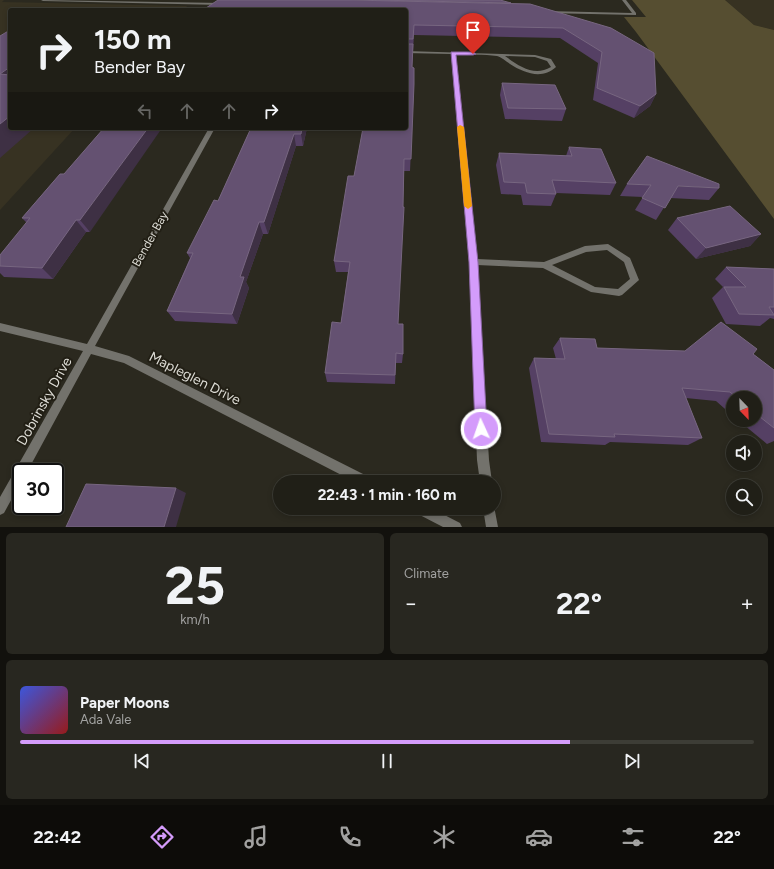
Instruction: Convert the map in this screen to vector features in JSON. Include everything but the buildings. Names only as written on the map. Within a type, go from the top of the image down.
[{"type":"street","points":[[43,0],[226,4]]},
{"type":"street","points":[[544,12],[635,14],[624,0]]},
{"type":"street","points":[[408,52],[535,56],[548,60],[554,67],[548,72],[535,74],[521,68],[500,55]]},
{"type":"street","points":[[453,53],[473,262],[485,475]]},
{"type":"street","name":"Bender Bay","points":[[88,349],[211,130]]},
{"type":"street","points":[[473,262],[544,264],[585,249],[608,248],[627,260],[635,280],[619,293],[594,290],[544,264]]},
{"type":"street","name":"Mapleglen Drive","points":[[0,327],[53,339],[126,359],[353,475]]},
{"type":"street","name":"Dobrinsky Drive","points":[[0,509],[88,349]]},
{"type":"street","points":[[432,515],[456,527]]},
{"type":"street","points":[[490,515],[492,527]]},
{"type":"shaded area","points":[[0,0],[4,0],[2,2],[187,6],[186,8],[8,8],[8,130],[73,130],[0,210]]},
{"type":"shaded area","points":[[632,0],[725,0],[754,25],[774,30],[774,219],[624,17],[646,17]]},
{"type":"shaded area","points":[[725,0],[774,0],[774,30],[754,25]]},
{"type":"slow traffic","points":[[460,127],[468,206]]},
{"type":"route","points":[[473,54],[453,53],[473,262],[481,429]]}]
